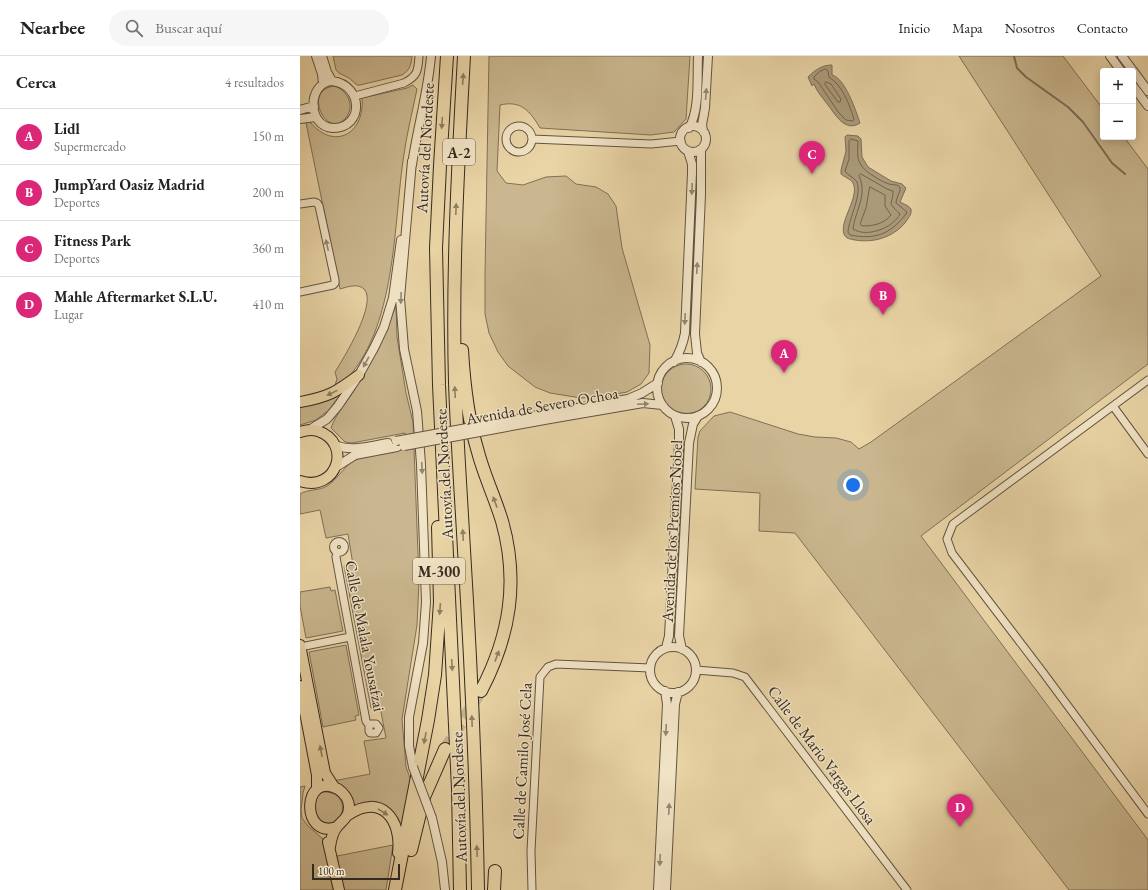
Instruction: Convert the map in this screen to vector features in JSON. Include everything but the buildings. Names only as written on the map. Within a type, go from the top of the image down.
[{"type":"highway","name":"Autovía del Nordeste","points":[[447,56],[436,248],[439,384],[458,789],[460,890]]},
{"type":"highway","name":"Autovía del Nordeste","points":[[464,56],[455,248],[455,384],[467,600],[478,890]]},
{"type":"highway","name":"M-300","points":[[394,890],[428,720],[435,675],[440,602],[431,308],[436,248]]},
{"type":"highway","points":[[455,248],[464,384],[470,422],[478,453],[502,520],[508,545],[511,574],[510,600],[506,626],[491,672],[481,691]]},
{"type":"highway","points":[[403,890],[424,796],[445,749]]},
{"type":"highway","points":[[494,890],[495,872]]},
{"type":"main road","points":[[300,402],[319,399],[330,395],[344,387],[359,375]]},
{"type":"main road","points":[[302,484],[318,482],[326,479],[332,474],[336,467],[338,458],[335,445],[324,433],[316,430],[303,431]]},
{"type":"main road","points":[[300,646],[325,773],[334,787]]},
{"type":"main road","points":[[300,686],[317,775],[317,789]]},
{"type":"main road","points":[[328,786],[334,787],[341,791],[347,798],[349,806],[348,815],[344,822],[337,827],[329,829],[321,828],[308,818],[306,810],[307,802],[310,794],[317,789],[328,786]]},
{"type":"main road","points":[[348,815],[358,809],[369,806],[382,809],[392,818],[398,830],[399,845],[394,890]]},
{"type":"main road","points":[[330,847],[332,835],[337,827]]},
{"type":"main road","points":[[321,828],[330,847],[339,890]]},
{"type":"street","points":[[316,56],[323,84]]},
{"type":"street","points":[[322,56],[327,72],[332,81]]},
{"type":"street","points":[[354,96],[404,84],[409,81],[415,76],[418,68],[419,56]]},
{"type":"street","points":[[303,431],[318,425],[331,415],[359,375],[384,327],[393,298],[412,161],[429,79],[431,56]]},
{"type":"street","points":[[689,128],[694,117],[696,106],[698,56]]},
{"type":"street","points":[[688,151],[697,152],[701,150],[706,141],[706,136],[702,125],[708,56]]},
{"type":"street","points":[[1110,56],[1119,68]]},
{"type":"street","points":[[1122,56],[1148,91]]},
{"type":"street","points":[[332,81],[344,85],[354,96],[356,106],[355,114],[352,120],[345,125],[332,128],[322,124],[316,117],[314,99],[316,93],[323,84],[332,81]]},
{"type":"street","points":[[1136,90],[1148,106]]},
{"type":"street","points":[[300,110],[314,106]]},
{"type":"street","points":[[300,119],[316,117]]},
{"type":"street","points":[[674,362],[683,343],[685,333],[692,173],[692,164],[688,151],[684,148],[681,141],[683,132],[689,128],[699,128],[703,131]]},
{"type":"street","points":[[532,139],[651,144],[681,141]]},
{"type":"street","points":[[701,150],[702,194],[694,334],[697,353],[701,362]]},
{"type":"street","points":[[412,161],[400,298],[404,349],[417,412],[420,449],[426,602],[423,643],[409,718],[409,746],[413,767],[432,818],[442,862],[445,890]]},
{"type":"street","points":[[300,204],[314,202],[319,206],[335,283],[333,286],[300,292]]},
{"type":"street","points":[[683,359],[692,359],[701,362],[710,369],[715,379],[716,386],[714,401],[698,416],[686,418],[675,416],[662,405],[658,394],[658,383],[663,370],[674,362],[683,359]]},
{"type":"street","points":[[1148,380],[952,524],[947,539],[952,553],[1148,814]]},
{"type":"street","name":"Avenida de Severo Ochoa","points":[[335,445],[353,449],[397,444],[549,416],[628,399],[642,393],[658,383]]},
{"type":"street","name":"Avenida de Severo Ochoa","points":[[549,416],[643,403],[662,405]]},
{"type":"street","points":[[1113,406],[1148,454]]},
{"type":"street","name":"Avenida de los Premios Nobel","points":[[666,648],[669,636],[679,443],[679,429],[675,416]]},
{"type":"street","name":"Avenida de los Premios Nobel","points":[[682,648],[679,636],[689,443],[693,424],[698,416]]},
{"type":"street","name":"Avenida de Severo Ochoa","points":[[336,467],[355,455],[397,444]]},
{"type":"street","name":"Calle de Malala Yousafzai","points":[[337,552],[336,557],[350,637],[366,721],[369,726]]},
{"type":"street","points":[[300,646],[350,637]]},
{"type":"street","points":[[666,648],[682,648],[688,652],[695,664],[696,670],[694,678],[685,689],[678,692],[665,691],[659,688],[651,676],[650,668],[652,662],[660,651],[666,648]]},
{"type":"street","name":"Calle de Camilo José Cela","points":[[532,890],[531,851],[540,677],[548,667],[556,664],[650,668]]},
{"type":"street","name":"Calle de Mario Vargas Llosa","points":[[696,670],[733,673],[744,677],[907,890]]},
{"type":"street","points":[[658,890],[667,704],[665,691]]},
{"type":"street","points":[[666,890],[675,704],[678,692]]},
{"type":"shaded area","points":[[333,56],[412,56],[410,67],[402,75],[357,85],[336,70]]},
{"type":"shaded area","points":[[489,56],[690,56],[686,119],[674,132],[651,135],[540,128],[524,108],[514,104],[500,105],[497,171],[506,183],[523,185],[546,177],[566,176],[576,184],[596,187],[608,194],[616,206],[622,248],[650,345],[649,373],[641,384],[627,392],[601,397],[581,398],[550,393],[535,387],[508,366],[498,352],[489,333],[485,314],[485,274]]},
{"type":"shaded area","points":[[959,56],[1063,56],[1100,105],[1100,140],[1126,140],[1148,169],[1148,364],[921,536],[1148,840],[1148,890],[1069,890],[795,533],[759,531],[760,493],[695,489],[698,437],[700,431],[714,416],[730,412],[798,434],[815,437],[836,438],[851,442],[859,449],[871,442],[1101,276]]},
{"type":"shaded area","points":[[413,85],[417,89],[404,152],[393,251],[381,313],[371,342],[356,367],[337,388],[335,385],[337,379],[335,372],[358,331],[363,318],[367,296],[364,289],[359,286],[340,289],[306,123],[310,122],[319,131],[329,136],[338,137],[353,129],[359,121],[362,111],[362,98],[407,88]]},
{"type":"shaded area","points":[[335,86],[346,94],[350,102],[350,107],[347,116],[340,123],[333,124],[326,120],[321,113],[319,104],[320,96],[325,89]]},
{"type":"shaded area","points":[[396,306],[397,337],[406,393],[413,422],[419,580],[417,625],[402,719],[406,767],[411,781],[402,831],[399,821],[394,815],[353,808],[333,781],[370,774],[364,741],[386,738],[380,707],[371,708],[344,566],[353,565],[348,534],[326,538],[320,510],[300,514],[300,494],[327,486],[334,481],[352,462],[370,456],[407,449],[405,433],[352,443],[345,442],[331,428],[333,422],[354,391],[368,366],[383,337]]},
{"type":"shaded area","points":[[686,364],[696,366],[704,371],[709,379],[711,389],[709,399],[704,407],[696,412],[686,414],[676,412],[668,407],[663,399],[661,389],[663,379],[668,371],[676,366]]},
{"type":"shaded area","points":[[341,393],[327,413],[326,412],[316,420],[300,425],[300,405]]},
{"type":"shaded area","points":[[330,587],[331,591],[335,590],[343,631],[306,638],[300,606],[300,592]]},
{"type":"shaded area","points":[[346,645],[359,715],[355,716],[356,720],[323,727],[309,652]]},
{"type":"shaded area","points":[[305,786],[301,810],[302,818],[308,826],[323,839],[333,890],[300,890],[300,787]]},
{"type":"shaded area","points":[[323,792],[332,793],[342,802],[341,814],[338,819],[333,822],[325,823],[315,817],[314,800]]},
{"type":"shaded area","points":[[393,845],[386,890],[343,890],[337,856]]},
{"type":"water","points":[[832,65],[832,75],[837,77],[846,88],[860,123],[850,126],[841,121],[818,92],[814,84],[812,86],[808,77],[819,68]]},
{"type":"water","points":[[847,135],[858,136],[861,139],[862,157],[868,167],[891,181],[902,184],[906,188],[900,202],[911,209],[910,215],[900,228],[888,236],[875,240],[862,241],[847,238],[844,234],[844,223],[854,195],[853,183],[841,174],[846,151],[845,137]]},
{"type":"waterway","points":[[1014,56],[1017,68],[1026,77],[1068,107],[1083,122],[1112,163],[1125,174]]},
{"type":"tunnel","points":[[445,749],[481,691]]},
{"type":"place","name":"Fitness Park","points":[[812,174]]},
{"type":"place","name":"JumpYard Oasiz Madrid","points":[[883,315]]},
{"type":"place","name":"Lidl","points":[[784,373]]},
{"type":"place","name":"Mahle Aftermarket S.L.U.","points":[[960,827]]}]
